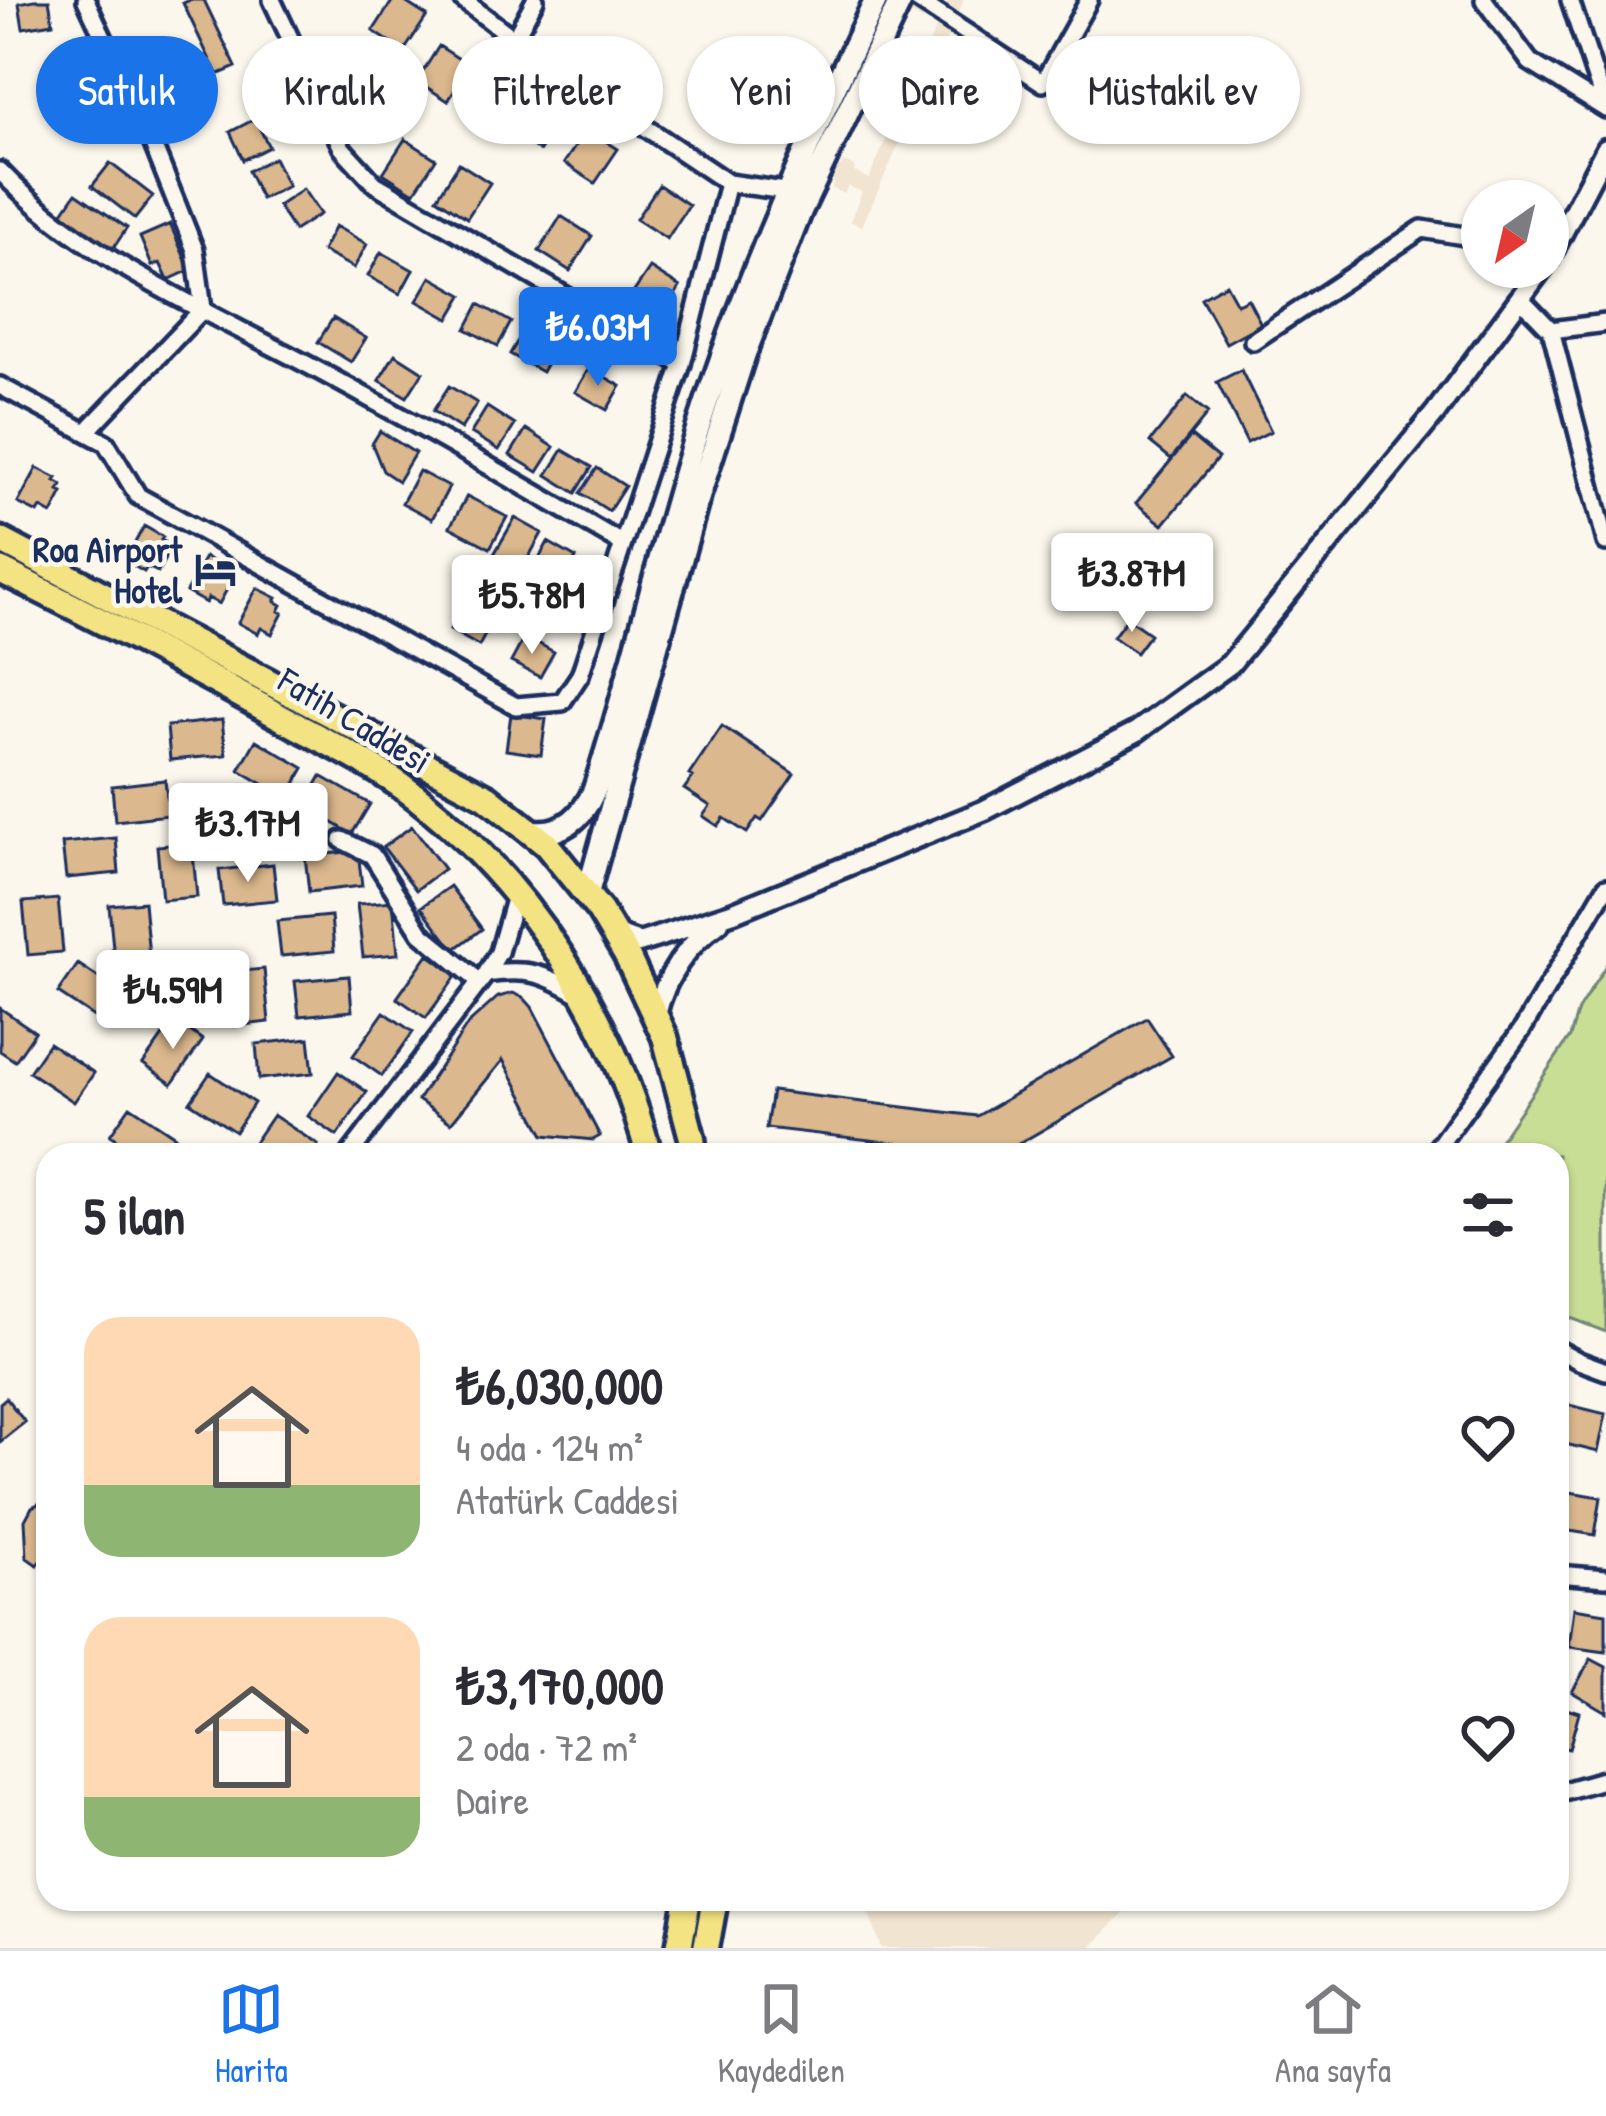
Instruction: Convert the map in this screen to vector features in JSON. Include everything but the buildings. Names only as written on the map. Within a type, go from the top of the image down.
[{"type":"main road","points":[[587,895],[716,439],[777,267],[797,194],[876,0]]},
{"type":"main road","points":[[471,844],[476,824],[496,813],[545,833],[564,828],[589,804],[700,421],[746,292],[901,0]]},
{"type":"main road","name":"Fatih Caddesi","points":[[0,540],[487,797],[546,844],[614,934],[643,986],[665,1037],[692,1143]]},
{"type":"main road","name":"Fatih Caddesi","points":[[0,570],[202,673],[395,781],[471,844],[567,964],[623,1074],[647,1143]]},
{"type":"main road","points":[[641,1124],[652,1136],[679,1143]]},
{"type":"main road","points":[[679,1948],[686,1911]]},
{"type":"main road","points":[[706,1948],[713,1911]]},
{"type":"street","points":[[86,0],[152,142],[195,250],[202,309]]},
{"type":"street","points":[[272,0],[342,148],[375,184],[682,364]]},
{"type":"street","points":[[464,0],[510,36]]},
{"type":"street","points":[[516,36],[535,0]]},
{"type":"street","points":[[917,0],[1042,82],[1089,0]]},
{"type":"street","points":[[1484,0],[1530,62],[1606,109]]},
{"type":"street","points":[[1570,0],[1606,109]]},
{"type":"street","points":[[663,139],[728,183],[797,194]]},
{"type":"street","points":[[1569,219],[1606,149]]},
{"type":"street","points":[[0,171],[28,200],[108,257],[421,425],[623,544]]},
{"type":"street","points":[[0,386],[106,443],[138,496],[516,706],[562,702],[580,675],[682,364],[728,183]]},
{"type":"street","points":[[1253,341],[1422,229],[1461,236]]},
{"type":"street","points":[[614,934],[639,943],[734,912],[985,810],[1136,733],[1229,664],[1436,412],[1527,288]]},
{"type":"street","points":[[1520,298],[1551,329],[1605,532]]},
{"type":"street","points":[[86,432],[202,309]]},
{"type":"street","points":[[1551,329],[1606,323]]},
{"type":"street","points":[[342,841],[372,855],[422,933],[483,978]]},
{"type":"street","points":[[1441,1143],[1522,1030],[1606,887]]},
{"type":"street","points":[[358,1143],[483,978],[499,952],[515,896]]},
{"type":"street","points":[[656,1015],[666,984],[694,944],[734,912]]},
{"type":"street","points":[[483,978],[518,969],[534,972],[586,998]]},
{"type":"street","points":[[1569,1355],[1606,1370]]},
{"type":"street","points":[[1569,1575],[1606,1578]]},
{"type":"street","points":[[1569,1790],[1606,1779]]},
{"type":"shaded area","points":[[885,0],[931,0],[945,8],[949,0],[964,0],[948,36],[932,36],[939,21],[925,15],[922,20],[899,4],[885,36],[869,36]]},
{"type":"shaded area","points":[[859,58],[859,92],[828,161],[840,167],[844,162],[869,179],[884,144],[899,144],[862,226],[850,221],[862,192],[848,186],[844,194],[832,188],[834,180],[822,175],[797,196],[820,144],[835,144],[835,111]]},
{"type":"shaded area","points":[[868,1911],[1127,1911],[1089,1948],[882,1948]]},
{"type":"green space","points":[[1606,965],[1606,1332],[1569,1318],[1569,1143],[1498,1143],[1570,1037],[1578,1010]]},
{"type":"place","name":"Roa Airport Hotel","points":[[216,570]]}]
